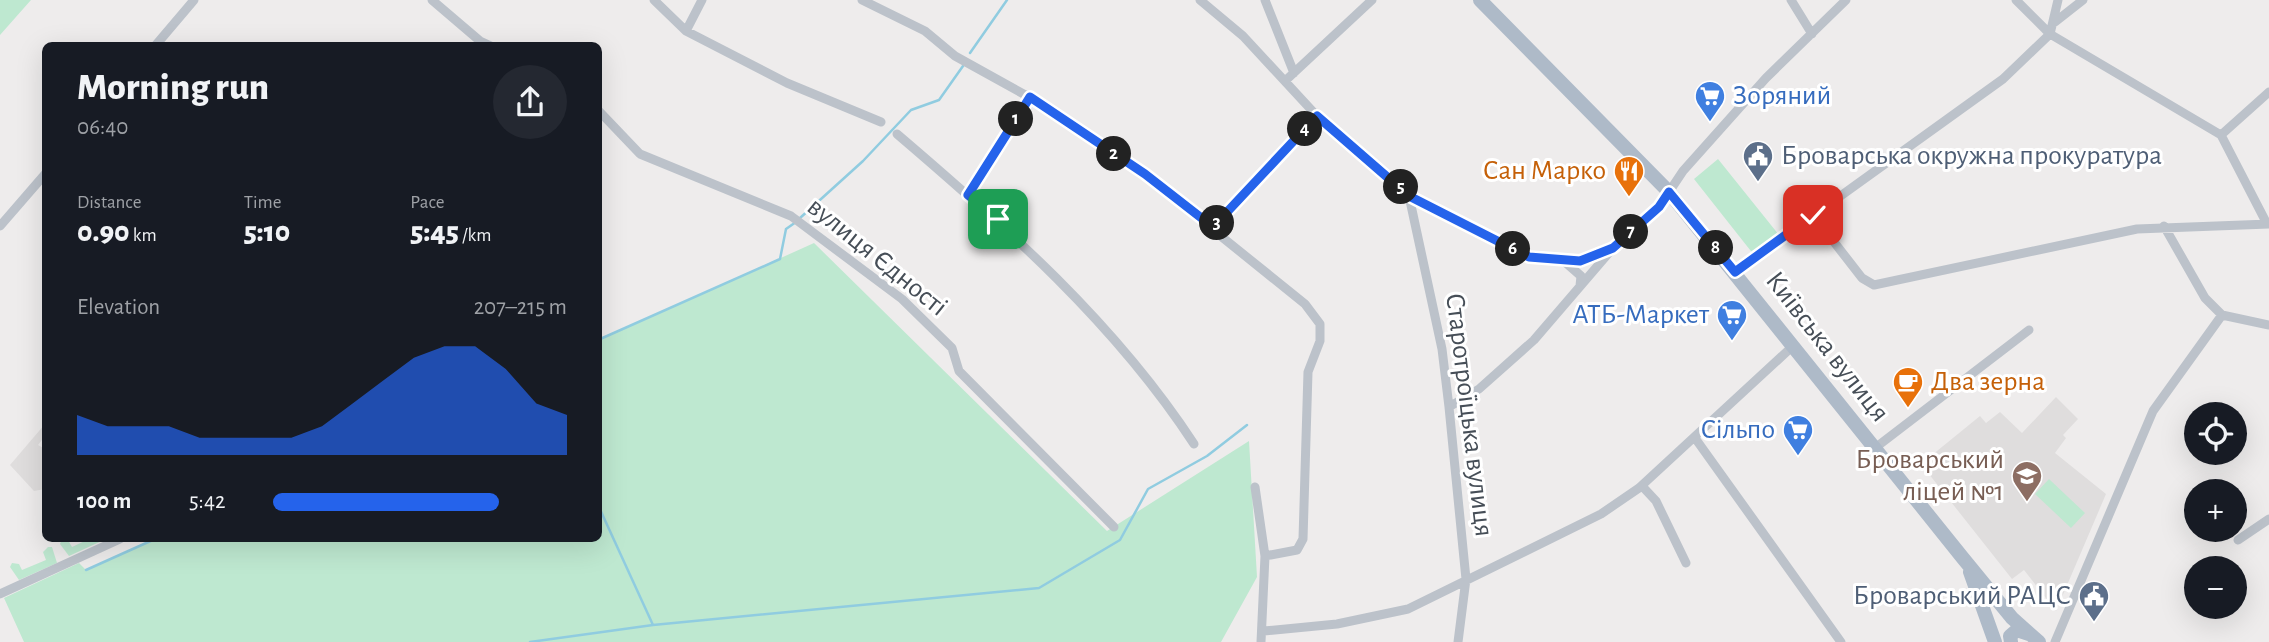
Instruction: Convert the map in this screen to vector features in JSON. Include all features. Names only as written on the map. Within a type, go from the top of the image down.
[{"type":"main road","name":"Київська вулиця","points":[[1480,0],[1669,192],[1966,561],[2035,638]]},
{"type":"main road","points":[[1966,561],[1996,642]]},
{"type":"main road","points":[[2011,642],[2010,636],[2017,629],[2035,638]]},
{"type":"street","points":[[158,42],[194,0]]},
{"type":"street","points":[[432,0],[482,42]]},
{"type":"street","points":[[654,0],[686,31],[787,83],[880,122]]},
{"type":"street","points":[[686,31],[702,0]]},
{"type":"street","points":[[862,0],[925,30],[955,56],[1030,97],[1145,174],[1306,304],[1320,324],[1320,341],[1308,372],[1303,539],[1297,550],[1265,556]]},
{"type":"street","points":[[1200,0],[1243,36],[1317,116],[1409,196],[1529,257],[1580,261],[1613,248]]},
{"type":"street","points":[[1265,0],[1294,73]]},
{"type":"street","points":[[1285,81],[1372,0]]},
{"type":"street","points":[[1791,0],[1812,34]]},
{"type":"street","points":[[1449,407],[1479,389],[1503,369],[1580,288],[1613,248],[1659,207],[1684,171],[1766,78],[1846,0]]},
{"type":"street","points":[[1813,215],[1863,278],[1874,285],[2137,229],[2268,224],[2221,135],[2050,34],[2016,0]]},
{"type":"street","points":[[1735,272],[2003,79],[2050,34],[2055,22],[2058,0]]},
{"type":"street","points":[[2055,22],[2083,0]]},
{"type":"street","points":[[2221,135],[2269,92]]},
{"type":"street","points":[[968,195],[1030,97]]},
{"type":"street","name":"вулиця Єдності","points":[[602,114],[640,154],[791,216],[902,299],[952,348],[960,371],[1114,527]]},
{"type":"street","points":[[1213,227],[1317,116]]},
{"type":"street","points":[[897,134],[998,219],[1122,346],[1165,400],[1194,444]]},
{"type":"street","points":[[0,226],[42,178]]},
{"type":"street","name":"Старотроїцька вулиця","points":[[1409,196],[1442,349],[1449,407],[1466,579],[1458,642]]},
{"type":"street","points":[[2164,226],[2205,298],[2222,315],[2269,325]]},
{"type":"street","points":[[1562,260],[1578,270],[1581,276],[1580,288]]},
{"type":"street","points":[[2055,642],[2153,411],[2222,315]]},
{"type":"street","points":[[1875,448],[2029,330]]},
{"type":"street","points":[[1264,631],[1337,624],[1408,609],[1601,514],[1643,486],[1794,345]]},
{"type":"street","points":[[1695,438],[1842,642]]},
{"type":"street","points":[[1643,486],[1656,501],[1686,563]]},
{"type":"street","points":[[1255,487],[1265,556],[1262,642]]},
{"type":"street","points":[[2247,534],[2269,519]]},
{"type":"street","points":[[0,594],[113,542]]},
{"type":"shaded area","name":"Броварський ліцей №1","points":[[2056,397],[2078,419],[2063,435],[2066,438],[2055,453],[2106,494],[2056,611],[2024,570],[2012,579],[1921,464],[1980,416],[1986,423],[2000,412],[2022,433]]},
{"type":"shaded area","points":[[42,428],[42,440],[38,445],[42,447],[42,490],[34,491],[10,465]]},
{"type":"green space","points":[[0,0],[31,0],[0,35]]},
{"type":"green space","points":[[1718,159],[1779,235],[1754,255],[1694,179]]},
{"type":"green space","points":[[814,243],[1107,531],[1249,441],[1257,577],[1221,642],[24,642],[4,598],[79,563],[86,570],[148,542],[602,542],[602,339]]},
{"type":"green space","points":[[2049,479],[2085,513],[2071,528],[2035,494]]},
{"type":"green space","points":[[69,542],[72,547],[83,542],[99,542],[69,556],[60,544]]},
{"type":"green space","points":[[52,547],[57,563],[19,580],[10,567],[12,563],[19,564],[22,570],[46,560],[43,552]]},
{"type":"waterway","points":[[970,53],[1007,0]]},
{"type":"waterway","points":[[800,218],[863,161],[911,110],[939,100],[963,66]]},
{"type":"waterway","points":[[602,338],[780,259],[786,229],[796,222]]},
{"type":"waterway","points":[[530,642],[653,625],[1039,588],[1120,540],[1148,489],[1207,456],[1247,425]]},
{"type":"waterway","points":[[602,514],[653,625]]},
{"type":"waterway","points":[[86,570],[148,542]]},
{"type":"place","name":"Зоряний","points":[[1710,123]]},
{"type":"place","name":"Броварська окружна прокуратура","points":[[1758,183]]},
{"type":"place","name":"Сан Марко","points":[[1629,198]]},
{"type":"place","name":"АТБ-Маркет","points":[[1732,342]]},
{"type":"place","name":"Два зерна","points":[[1908,409]]},
{"type":"place","name":"Сільпо","points":[[1798,457]]},
{"type":"place","name":"Броварський ліцей №1","points":[[2027,503]]},
{"type":"place","name":"Броварський РАЦС","points":[[2094,623]]},
{"type":"route","points":[[998,219],[968,195],[1030,97],[1145,174],[1213,227],[1317,116],[1409,196],[1529,257],[1573,262],[1613,248],[1659,207],[1669,192],[1735,272],[1813,215]]}]
